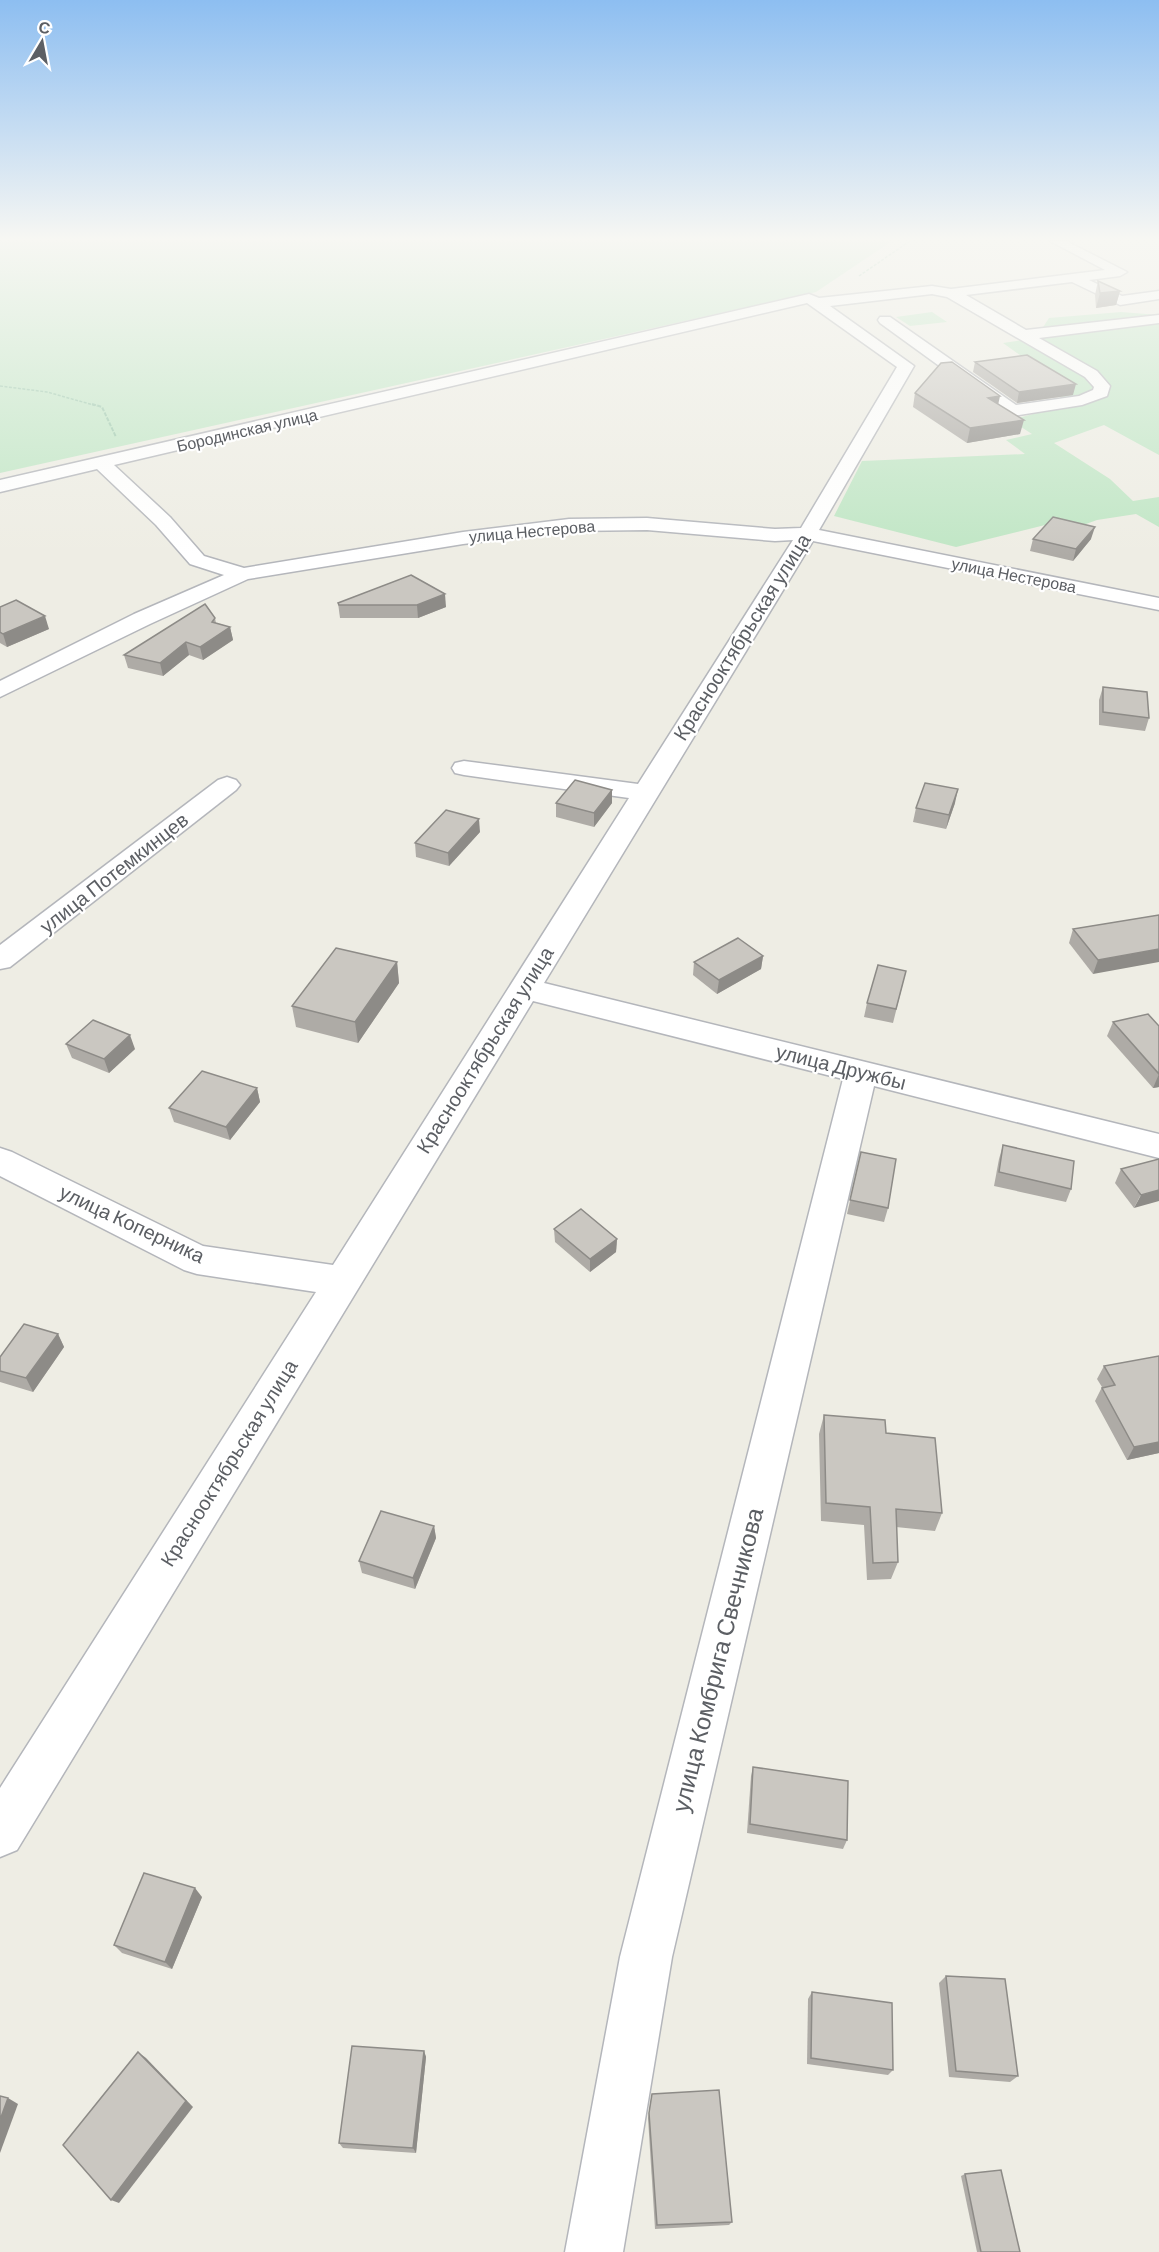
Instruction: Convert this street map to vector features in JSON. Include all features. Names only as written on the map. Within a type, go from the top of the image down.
[{"type":"street","name":"Бородинская улица","points":[[0,486],[612,346]]},
{"type":"street","name":"Краснооктябрьская улица","points":[[0,1833],[807,534],[906,366],[878,346]]},
{"type":"street","points":[[922,346],[1013,411],[1082,400],[1101,393],[1102,386],[1091,374],[1042,346]]},
{"type":"street","points":[[101,463],[147,506],[197,560],[243,574]]},
{"type":"street","name":"улица Нестерова","points":[[0,690],[142,619],[243,574],[463,538],[569,525],[647,524],[775,535],[807,534],[1159,604]]},
{"type":"street","points":[[464,768],[646,793]]},
{"type":"street","name":"улица Потемкинцев","points":[[0,960],[227,786]]},
{"type":"street","name":"улица Дружбы","points":[[523,988],[1159,1146]]},
{"type":"street","name":"улица Комбрига Свечникова","points":[[594,2252],[646,1957],[861,1072]]},
{"type":"street","name":"улица Коперника","points":[[0,1161],[197,1260],[341,1281]]},
{"type":"path","points":[[0,386],[47,392],[102,407],[116,437],[101,463]]},
{"type":"green space","points":[[0,346],[572,346],[0,473]]},
{"type":"green space","points":[[1007,346],[1159,346],[1159,455],[1104,425],[1054,443],[1110,479],[1133,501],[1159,497],[1159,527],[1136,514],[1097,520],[1075,528],[1049,524],[956,547],[834,516],[862,461],[1025,454],[1006,440],[1032,434],[1010,420],[1071,404],[1034,381],[1051,377]]},
{"type":"building","points":[[1027,355],[1076,384],[1019,392],[975,362]]},
{"type":"building","points":[[952,362],[1000,396],[988,398],[1024,420],[970,428],[915,393],[941,363]]},
{"type":"building","points":[[1053,517],[1095,527],[1076,549],[1033,539]]},
{"type":"building","points":[[411,575],[445,594],[417,605],[339,605],[338,603]]},
{"type":"building","points":[[16,600],[45,616],[3,634],[0,632],[0,607]]},
{"type":"building","points":[[205,604],[215,618],[212,622],[230,627],[200,647],[186,642],[160,663],[124,655]]},
{"type":"building","points":[[1103,687],[1147,692],[1149,718],[1103,712]]},
{"type":"building","points":[[575,780],[612,790],[594,813],[556,803]]},
{"type":"building","points":[[925,783],[958,789],[949,815],[916,808]]},
{"type":"building","points":[[446,810],[479,819],[448,853],[415,843]]},
{"type":"building","points":[[1159,915],[1159,949],[1098,960],[1073,929]]},
{"type":"building","points":[[738,938],[763,956],[719,980],[694,962]]},
{"type":"building","points":[[336,948],[397,962],[355,1022],[292,1006]]},
{"type":"building","points":[[878,965],[906,971],[896,1009],[867,1003]]},
{"type":"building","points":[[1148,1014],[1159,1026],[1159,1074],[1113,1022]]},
{"type":"building","points":[[93,1020],[130,1035],[104,1059],[66,1044]]},
{"type":"building","points":[[202,1071],[257,1088],[226,1127],[169,1108]]},
{"type":"building","points":[[1003,1145],[1074,1161],[1071,1189],[999,1172]]},
{"type":"building","points":[[861,1152],[896,1159],[888,1208],[850,1200]]},
{"type":"building","points":[[1159,1159],[1159,1190],[1141,1195],[1121,1169]]},
{"type":"building","points":[[581,1209],[617,1239],[590,1259],[554,1229]]},
{"type":"building","points":[[24,1324],[58,1334],[26,1378],[0,1371],[0,1357]]},
{"type":"building","points":[[1159,1356],[1159,1442],[1134,1447],[1102,1388],[1115,1385],[1104,1366]]},
{"type":"building","points":[[824,1415],[885,1420],[886,1433],[935,1438],[942,1513],[896,1509],[898,1562],[873,1563],[870,1507],[826,1503]]},
{"type":"building","points":[[381,1511],[434,1526],[413,1578],[359,1561]]},
{"type":"building","points":[[753,1767],[848,1781],[847,1840],[750,1824]]},
{"type":"building","points":[[144,1873],[195,1888],[165,1962],[114,1945]]},
{"type":"building","points":[[946,1976],[1005,1979],[1018,2076],[956,2071]]},
{"type":"building","points":[[812,1992],[892,2003],[893,2070],[811,2058]]},
{"type":"building","points":[[352,2046],[424,2051],[413,2148],[339,2143]]},
{"type":"building","points":[[138,2052],[186,2101],[111,2200],[63,2145]]},
{"type":"building","points":[[719,2090],[732,2222],[657,2225],[649,2113],[652,2094]]},
{"type":"building","points":[[0,2096],[8,2098],[0,2120]]},
{"type":"building","points":[[1001,2170],[1020,2252],[981,2252],[965,2174]]}]
